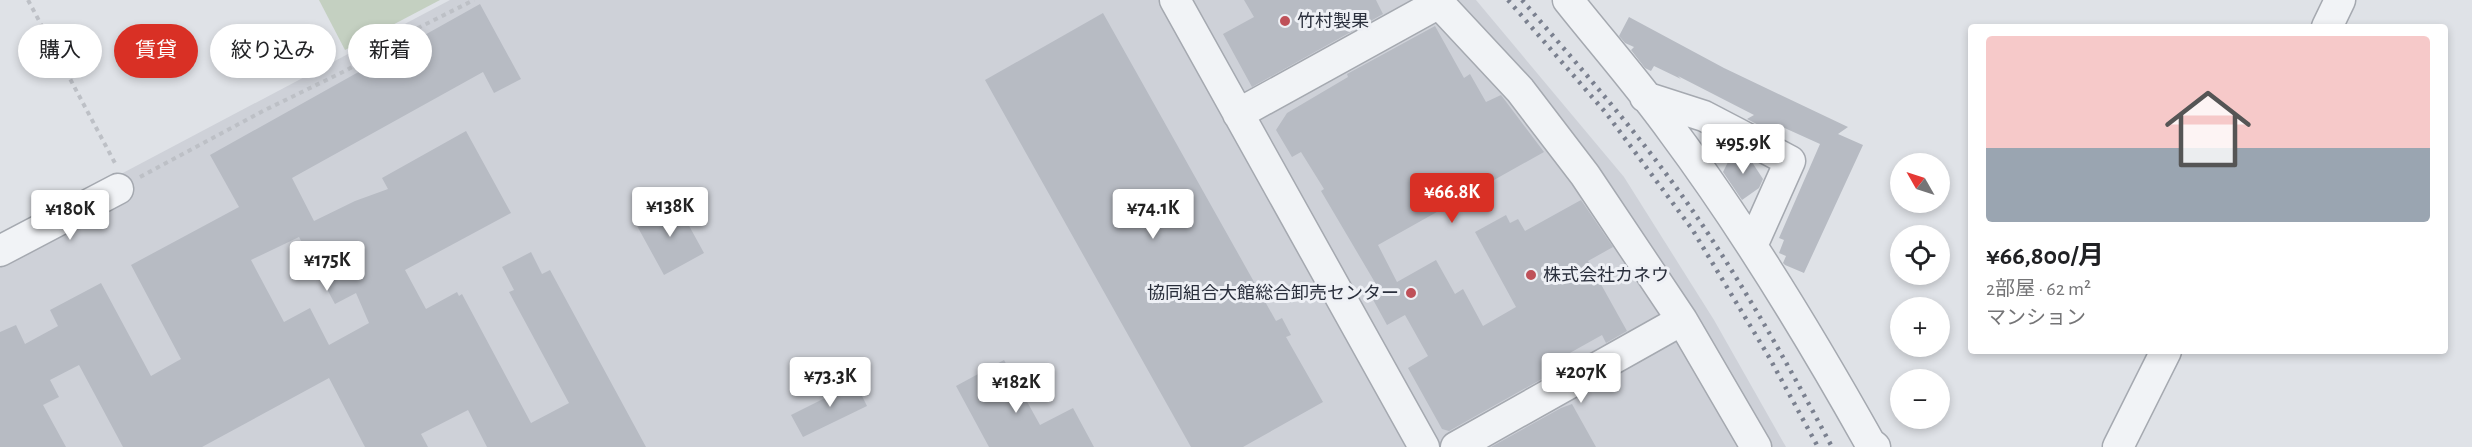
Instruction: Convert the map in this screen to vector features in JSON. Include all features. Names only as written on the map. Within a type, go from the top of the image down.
[{"type":"street","points":[[1175,0],[1424,447]]},
{"type":"street","points":[[1568,0],[1673,131],[1752,246],[1824,361],[1870,443],[1875,447]]},
{"type":"street","points":[[2328,24],[2340,0]]},
{"type":"street","points":[[1238,114],[1437,1],[1520,90],[1571,156],[1682,320],[1756,447]]},
{"type":"street","points":[[1645,97],[1704,116],[1790,160],[1752,246]]},
{"type":"street","points":[[0,251],[122,187]]},
{"type":"street","points":[[1456,447],[1682,320]]},
{"type":"street","points":[[2118,447],[2164,354]]},
{"type":"path","points":[[28,0],[122,187],[263,111],[347,70],[418,28],[474,0]]},
{"type":"shaded area","points":[[450,0],[1476,0],[1624,177],[1714,320],[1786,447],[0,447],[0,238],[303,78],[336,78],[336,60],[348,54],[348,78],[432,78],[432,24],[405,24]]},
{"type":"green space","points":[[319,0],[440,0],[394,24],[348,24],[348,48],[345,50],[336,33],[336,24],[331,24]]},
{"type":"building","points":[[1244,0],[1376,0],[1383,14],[1252,87],[1223,34],[1254,17]]},
{"type":"building","points":[[480,4],[521,79],[494,93],[483,72],[292,178],[314,221],[355,201],[388,189],[382,178],[466,131],[511,213],[405,270],[426,309],[457,292],[459,296],[462,294],[531,423],[569,403],[509,292],[514,290],[502,267],[531,252],[542,274],[550,270],[646,447],[487,447],[468,410],[421,434],[428,447],[365,447],[329,378],[202,447],[123,447],[79,365],[50,380],[59,397],[43,405],[66,447],[0,447],[0,332],[16,325],[25,344],[58,326],[50,310],[101,283],[151,376],[181,359],[131,265],[239,207],[210,155],[348,78],[432,78],[432,31]],"holes":[[[299,237],[335,304],[356,293],[369,323],[329,345],[310,308],[284,322],[251,260]]]},
{"type":"building","points":[[1103,13],[1276,321],[1282,318],[1291,335],[1286,337],[1323,402],[1243,447],[1191,447],[985,80]]},
{"type":"building","points":[[1629,17],[1724,68],[1848,127],[1838,134],[1863,145],[1804,273],[1783,263],[1786,256],[1779,253],[1784,240],[1779,238],[1820,144],[1776,124],[1772,132],[1747,119],[1754,115],[1678,76],[1681,79],[1654,66],[1651,71],[1645,68],[1631,50],[1634,47],[1625,43],[1619,36]]},
{"type":"building","points":[[1435,26],[1464,78],[1470,74],[1486,102],[1501,95],[1544,152],[1378,245],[1397,282],[1436,260],[1455,294],[1463,289],[1483,326],[1516,307],[1475,232],[1506,215],[1510,223],[1518,219],[1525,231],[1581,200],[1613,247],[1588,261],[1627,331],[1606,343],[1602,335],[1568,354],[1572,362],[1449,431],[1442,429],[1408,368],[1428,356],[1405,315],[1387,325],[1371,296],[1380,291],[1321,191],[1324,189],[1301,152],[1292,157],[1276,130],[1287,113],[1348,77],[1347,74]]},
{"type":"building","points":[[1736,152],[1750,159],[1763,179],[1759,188],[1742,200],[1723,172],[1731,156]]},
{"type":"building","points":[[676,202],[704,253],[664,275],[636,224]]},
{"type":"building","points":[[1004,360],[1040,425],[1073,408],[1094,447],[989,447],[956,386]]},
{"type":"building","points":[[853,378],[867,406],[803,437],[791,415],[831,395],[829,390]]},
{"type":"building","points":[[1572,404],[1596,447],[1491,447],[1561,408]]},
{"type":"railway","points":[[1508,0],[1606,113],[1692,229],[1769,357],[1818,447]]},
{"type":"railway","points":[[1522,0],[1592,81],[1681,194],[1770,334],[1832,447]]},
{"type":"place","name":"竹村製果","points":[[1285,21]]},
{"type":"place","name":"株式会社カネウ","points":[[1531,275]]},
{"type":"place","name":"協同組合大館総合卸売センター","points":[[1411,293]]}]
